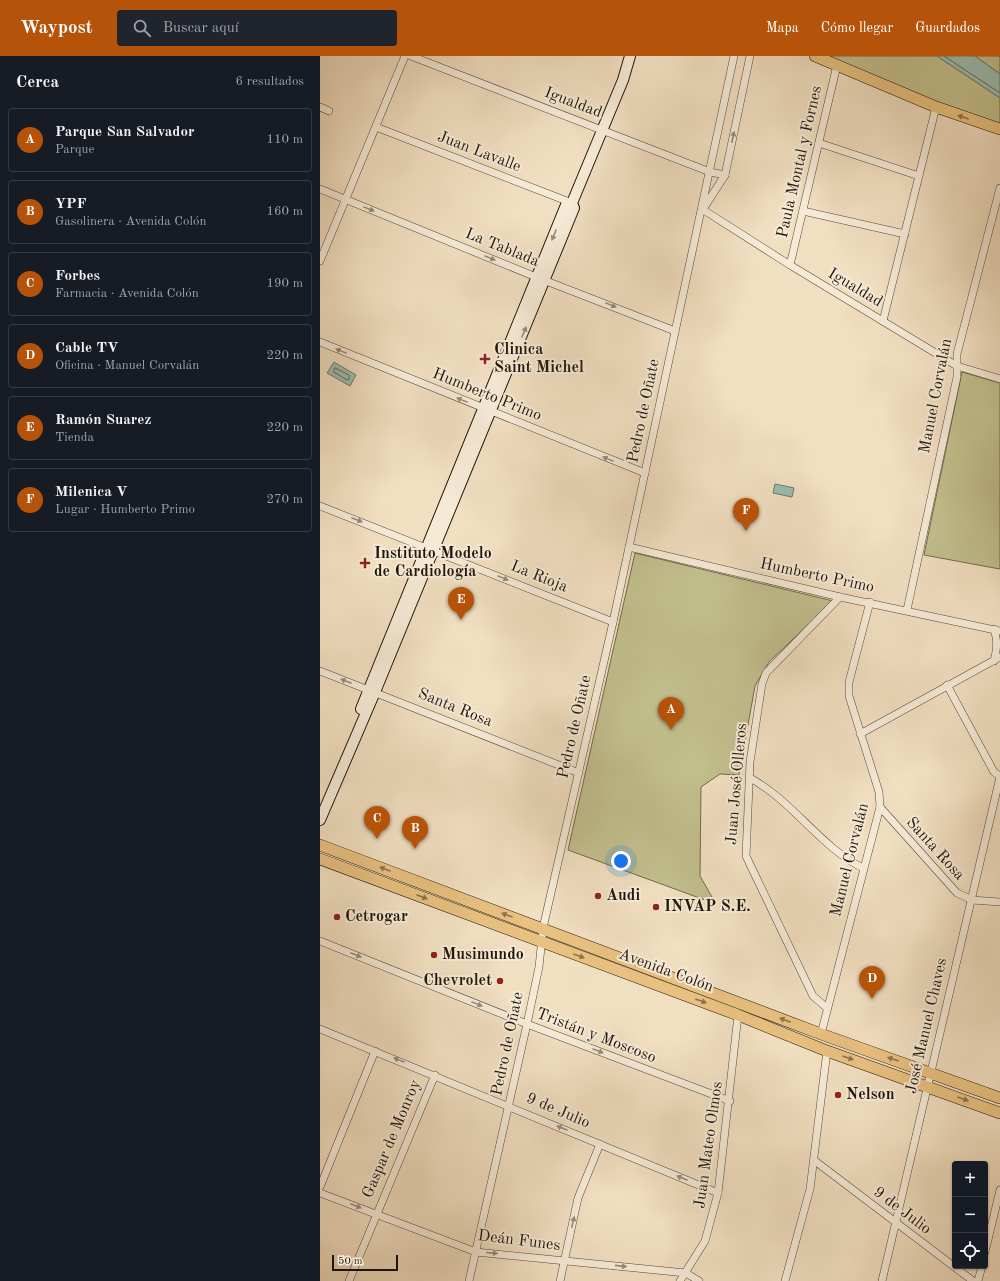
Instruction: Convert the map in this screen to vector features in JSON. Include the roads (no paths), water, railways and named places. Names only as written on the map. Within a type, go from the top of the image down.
[{"type":"main road","points":[[320,820],[486,410],[541,278],[574,208],[572,203],[627,69],[630,56]]},
{"type":"main road","points":[[815,56],[936,107],[1000,129]]},
{"type":"main road","name":"Avenida Colón","points":[[320,845],[821,1034],[1000,1098]]},
{"type":"main road","name":"Avenida Colón","points":[[320,859],[738,1015],[827,1051],[1000,1113]]},
{"type":"street","points":[[320,261],[405,56]]},
{"type":"street","name":"Igualdad","points":[[412,56],[603,129],[710,172],[725,176]]},
{"type":"street","name":"Pedro de Oñate","points":[[469,1281],[527,1024],[543,943],[543,928],[613,622],[734,56]]},
{"type":"street","name":"Pedro de Oñate","points":[[702,209],[725,176],[750,56]]},
{"type":"street","name":"Paula Montal y Fornes","points":[[790,265],[836,65]]},
{"type":"street","points":[[320,107],[329,111]]},
{"type":"street","points":[[883,321],[936,107]]},
{"type":"street","name":"Juan Lavalle","points":[[376,126],[572,203]]},
{"type":"street","points":[[819,143],[919,176]]},
{"type":"street","name":"Manuel Corvalán","points":[[906,610],[957,377],[957,354],[1000,188]]},
{"type":"street","name":"La Tablada","points":[[320,189],[675,331]]},
{"type":"street","name":"Igualdad","points":[[702,209],[790,265],[957,366],[1000,379]]},
{"type":"street","points":[[803,211],[905,234]]},
{"type":"street","name":"Humberto Primo","points":[[320,342],[645,473]]},
{"type":"street","name":"La Rioja","points":[[320,506],[613,622]]},
{"type":"street","name":"Humberto Primo","points":[[629,547],[840,596],[997,630]]},
{"type":"street","name":"Juan José Olleros","points":[[827,1008],[813,996],[746,856],[752,751],[764,677],[840,596]]},
{"type":"street","name":"Manuel Corvalán","points":[[821,1034],[880,807],[879,792],[860,734],[848,688],[870,602]]},
{"type":"street","points":[[860,734],[947,685],[997,659],[997,630]]},
{"type":"street","name":"Santa Rosa","points":[[320,671],[579,773]]},
{"type":"street","points":[[947,685],[994,772],[1000,777]]},
{"type":"street","name":"José Manuel Chaves","points":[[882,1281],[1000,777]]},
{"type":"street","points":[[750,778],[767,787],[847,860],[863,868]]},
{"type":"street","name":"Santa Rosa","points":[[880,807],[957,893],[972,900],[1000,902]]},
{"type":"street","name":"Tristán y Moscoso","points":[[320,941],[527,1024],[730,1102]]},
{"type":"street","name":"Juan Mateo Olmos","points":[[680,1281],[705,1241],[718,1193],[730,1102],[738,1015]]},
{"type":"street","name":"9 de Julio","points":[[320,1029],[435,1075],[718,1193]]},
{"type":"street","points":[[320,1187],[375,1051]]},
{"type":"street","points":[[786,1281],[806,1211],[815,1161],[827,1051]]},
{"type":"street","name":"Gaspar de Monroy","points":[[349,1281],[435,1075]]},
{"type":"street","points":[[560,1281],[578,1198],[600,1144]]},
{"type":"street","name":"9 de Julio","points":[[815,1161],[973,1281]]},
{"type":"street","points":[[988,1240],[1000,1190]]},
{"type":"street","name":"Deán Funes","points":[[320,1193],[476,1252],[686,1273],[699,1281]]},
{"type":"street","points":[[978,1281],[981,1269]]},
{"type":"water","points":[[937,56],[975,56],[1000,74],[1000,98]]},
{"type":"water","points":[[334,362],[356,375],[350,386],[327,373]]},
{"type":"water","points":[[775,484],[794,488],[792,497],[773,493]]},
{"type":"place","name":"Clinica Saint Michel","points":[[485,359]]},
{"type":"place","name":"Milenica V","points":[[746,531]]},
{"type":"place","name":"Instituto Modelo de Cardiología","points":[[365,563]]},
{"type":"place","name":"Ramón Suarez","points":[[461,620]]},
{"type":"place","name":"Parque San Salvador","points":[[671,730]]},
{"type":"place","name":"Forbes","points":[[377,839]]},
{"type":"place","name":"YPF","points":[[415,849]]},
{"type":"place","name":"Audi","points":[[598,896]]},
{"type":"place","name":"INVAP S.E.","points":[[656,907]]},
{"type":"place","name":"Cetrogar","points":[[337,917]]},
{"type":"place","name":"Musimundo","points":[[434,955]]},
{"type":"place","name":"Chevrolet","points":[[500,981]]},
{"type":"place","name":"Cable TV","points":[[872,999]]},
{"type":"place","name":"Nelson","points":[[838,1095]]}]
